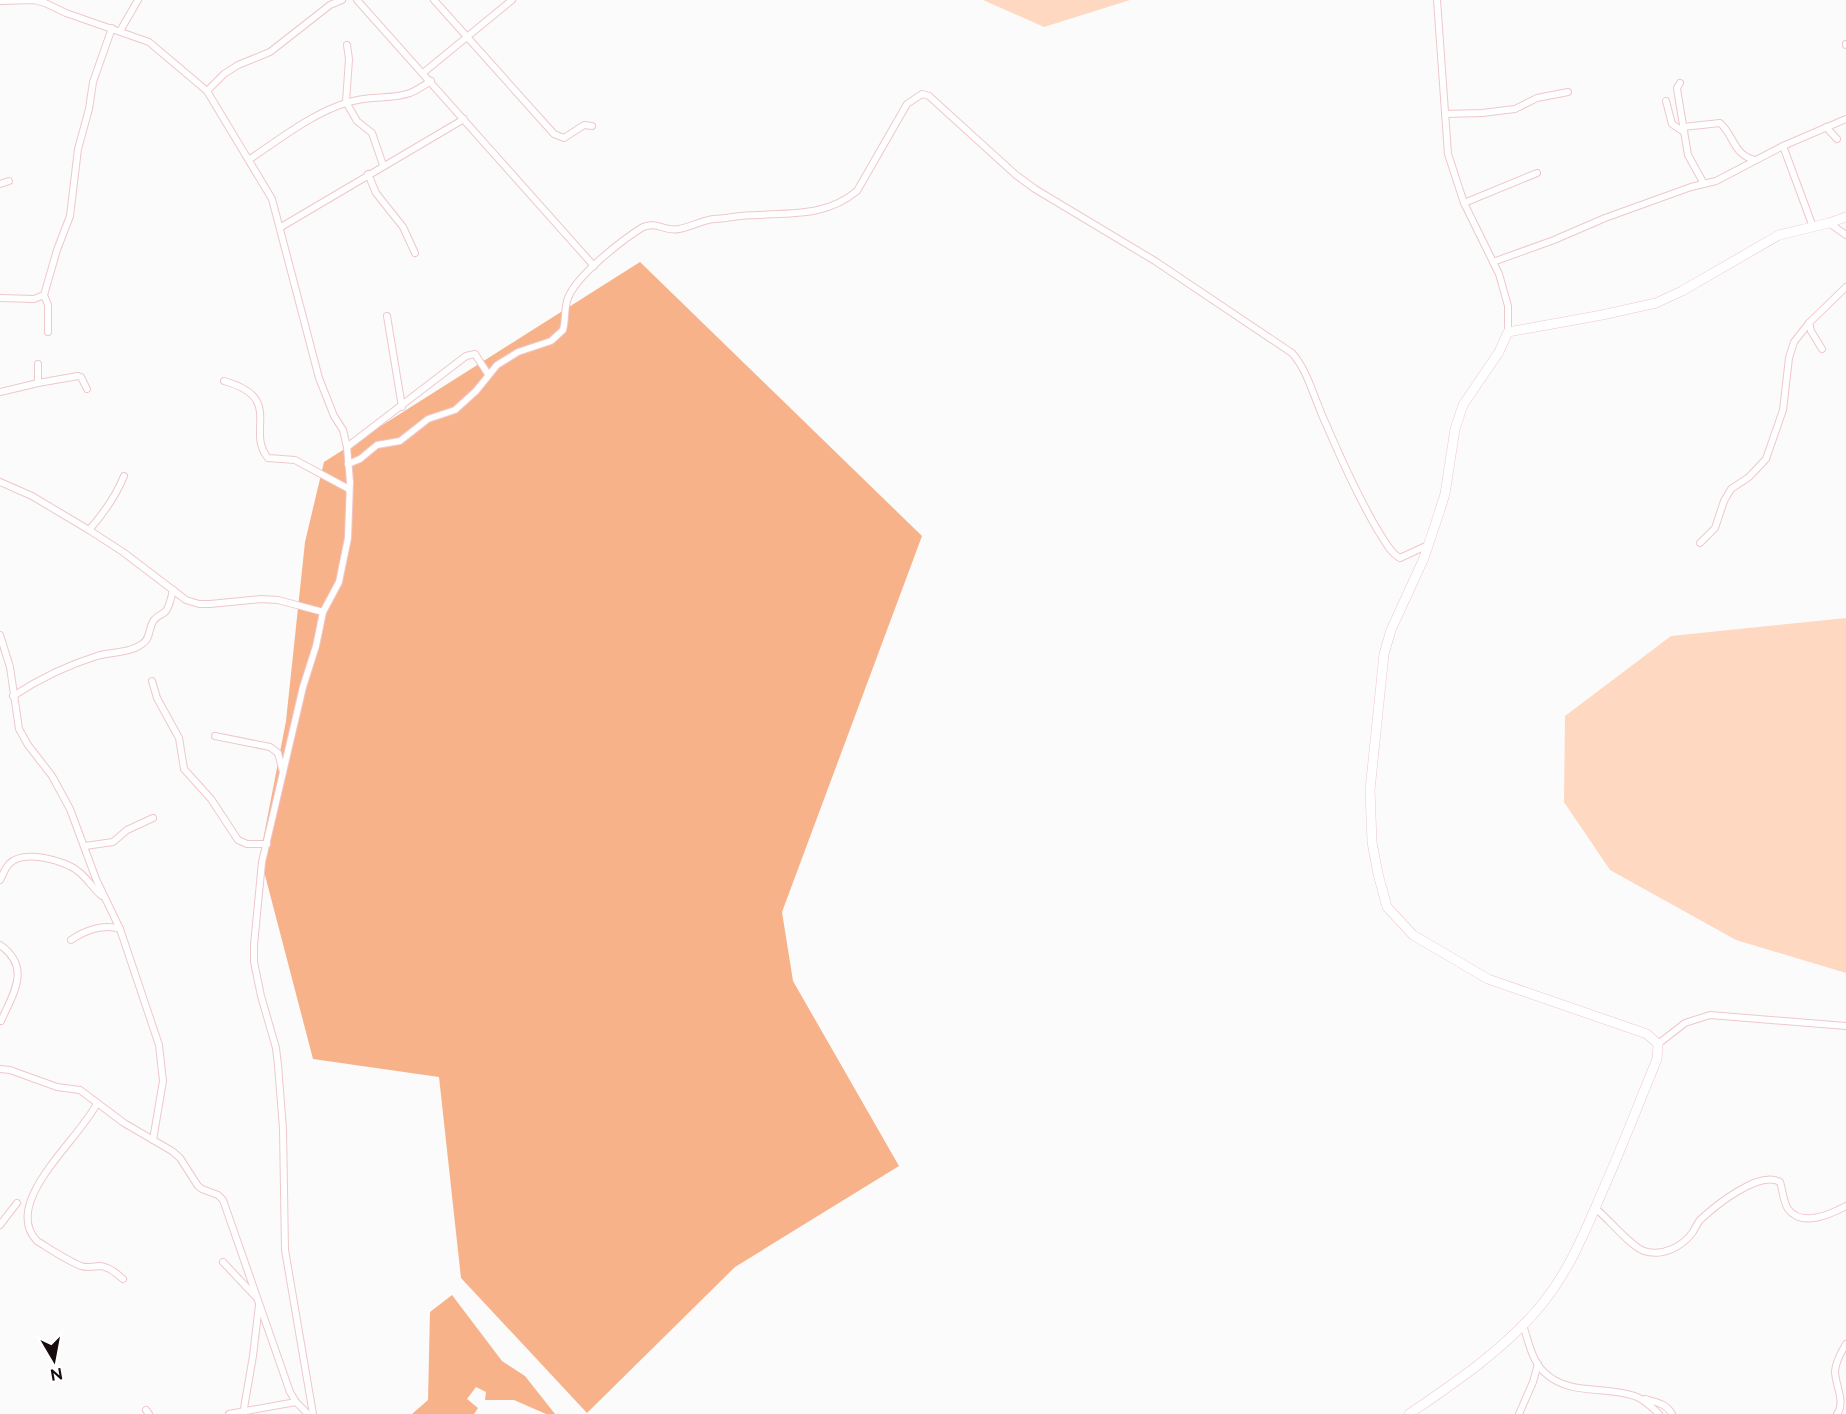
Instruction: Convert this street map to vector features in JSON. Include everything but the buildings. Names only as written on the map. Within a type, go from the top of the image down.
[{"type":"main road","points":[[1409,1414],[1487,1357],[1542,1304],[1557,1282],[1584,1235],[1596,1208],[1657,1059],[1658,1044],[1647,1034],[1488,979],[1413,935],[1387,907],[1372,842],[1370,790],[1384,654],[1391,630],[1428,545],[1445,494],[1455,429],[1463,405],[1499,352],[1508,332],[1656,303],[1682,291],[1773,238],[1829,224],[1846,217]]},
{"type":"street","points":[[0,0],[46,2],[66,13],[149,42],[207,91],[272,199],[319,378],[334,416],[343,430],[347,447],[349,489],[346,548],[339,582],[323,612],[316,646],[303,687],[260,874],[254,962],[278,1065],[283,1129],[285,1250],[311,1414]]},
{"type":"street","points":[[120,31],[138,0]]},
{"type":"street","points":[[207,91],[224,74],[238,65],[270,52],[330,5],[342,0]]},
{"type":"street","points":[[357,0],[594,266]]},
{"type":"street","points":[[434,0],[554,134],[564,138],[584,125],[592,126]]},
{"type":"street","points":[[423,73],[512,0]]},
{"type":"street","points":[[1437,0],[1448,154],[1464,203],[1493,262],[1508,306],[1508,332]]},
{"type":"street","points":[[48,332],[48,305],[44,296],[57,250],[70,216],[78,149],[89,109],[93,82],[112,28]]},
{"type":"street","points":[[347,45],[349,59],[346,102],[357,121],[372,133],[383,165]]},
{"type":"street","points":[[250,159],[262,149],[322,112],[346,102],[368,97],[409,93],[431,81]]},
{"type":"street","points":[[1680,83],[1677,88],[1688,155],[1704,184]]},
{"type":"street","points":[[1445,114],[1515,109],[1544,96],[1568,92]]},
{"type":"street","points":[[348,464],[360,459],[377,445],[400,441],[420,424],[463,405],[488,374],[507,358],[518,352],[542,346],[558,336],[565,323],[569,295],[594,266],[634,233],[651,224],[679,229],[712,219],[796,214],[835,206],[857,192],[907,104],[922,94],[929,96],[993,155],[1035,189],[1155,261],[1292,353],[1303,368],[1332,438],[1368,512],[1386,543],[1396,557],[1400,558],[1428,545]]},
{"type":"street","points":[[1666,101],[1672,124],[1684,129],[1720,123],[1726,129],[1736,149],[1748,159],[1755,160]]},
{"type":"street","points":[[280,227],[464,119]]},
{"type":"street","points":[[1493,262],[1554,240],[1605,218],[1716,181],[1783,146],[1846,119]]},
{"type":"street","points":[[1826,128],[1837,140]]},
{"type":"street","points":[[1783,146],[1813,227]]},
{"type":"street","points":[[1464,203],[1537,173]]},
{"type":"street","points":[[368,174],[376,193],[403,227],[415,253]]},
{"type":"street","points":[[0,184],[9,181]]},
{"type":"street","points":[[1829,224],[1846,235]]},
{"type":"street","points":[[1700,543],[1715,528],[1724,501],[1731,489],[1749,477],[1766,459],[1783,410],[1791,349],[1809,323],[1846,287]]},
{"type":"street","points":[[0,298],[34,299],[44,296]]},
{"type":"street","points":[[387,316],[402,407]]},
{"type":"street","points":[[1809,323],[1822,349]]},
{"type":"street","points":[[347,447],[471,354],[478,357],[488,374]]},
{"type":"street","points":[[38,364],[38,383]]},
{"type":"street","points":[[0,392],[78,376],[84,381],[87,389]]},
{"type":"street","points":[[224,381],[252,394],[262,415],[262,445],[268,458],[296,460],[349,489]]},
{"type":"street","points":[[89,530],[119,489],[124,476]]},
{"type":"street","points":[[0,482],[33,496],[89,530],[123,552],[186,600],[199,604],[248,599],[278,600],[323,612]]},
{"type":"street","points":[[13,696],[46,677],[82,662],[135,648],[144,643],[148,639],[152,621],[165,612],[169,606],[173,590]]},
{"type":"street","points":[[0,635],[10,667],[13,696],[22,735],[61,790],[104,898],[120,929],[159,1044],[163,1081],[153,1140]]},
{"type":"street","points":[[152,681],[158,698],[179,738],[182,748],[182,764],[187,772],[211,799],[238,840],[247,844],[267,844]]},
{"type":"street","points":[[215,736],[270,747],[278,753],[284,773]]},
{"type":"street","points":[[85,846],[113,842],[127,830],[153,818]]},
{"type":"street","points":[[0,880],[8,864],[20,856],[39,857],[70,866],[80,872],[104,898]]},
{"type":"street","points":[[71,940],[88,931],[105,927],[120,929]]},
{"type":"street","points":[[0,945],[14,958],[18,971],[15,991],[1,1021]]},
{"type":"street","points":[[1658,1044],[1685,1023],[1710,1015],[1846,1026]]},
{"type":"street","points":[[0,1069],[10,1070],[57,1087],[80,1090],[124,1123],[180,1158],[202,1190],[218,1195],[223,1200],[290,1392],[296,1402],[311,1414]]},
{"type":"street","points":[[39,1170],[92,1114],[97,1102]]},
{"type":"street","points":[[1596,1208],[1634,1245],[1654,1253],[1678,1246],[1700,1220],[1745,1186],[1756,1181],[1772,1179],[1780,1182],[1787,1208],[1796,1216],[1819,1218],[1846,1206]]},
{"type":"street","points":[[0,1225],[19,1200],[18,1217]]},
{"type":"street","points":[[22,1226],[36,1241],[80,1266],[105,1267],[123,1278]]},
{"type":"street","points":[[223,1262],[259,1301]]},
{"type":"street","points":[[243,1412],[259,1301]]},
{"type":"street","points":[[1522,1325],[1543,1372],[1566,1385],[1637,1397],[1663,1404],[1670,1408],[1672,1414]]},
{"type":"street","points":[[1838,1414],[1841,1401],[1835,1370],[1837,1360],[1846,1344]]},
{"type":"street","points":[[1519,1414],[1538,1364]]},
{"type":"street","points":[[1637,1397],[1659,1414]]},
{"type":"street","points":[[229,1414],[296,1402]]},
{"type":"shaded area","points":[[983,0],[1130,0],[1044,27]]},
{"type":"shaded area","points":[[640,262],[922,536],[782,912],[793,981],[899,1166],[735,1267],[587,1413],[461,1278],[439,1077],[313,1059],[260,856],[286,721],[305,542],[324,462]]},
{"type":"shaded area","points":[[1846,618],[1846,973],[1736,940],[1610,870],[1564,802],[1565,716],[1671,636]]},
{"type":"shaded area","points":[[452,1295],[502,1361],[525,1376],[555,1414],[546,1414],[514,1400],[485,1400],[486,1392],[476,1387],[467,1399],[478,1408],[474,1414],[412,1414],[428,1400],[430,1312]]}]
